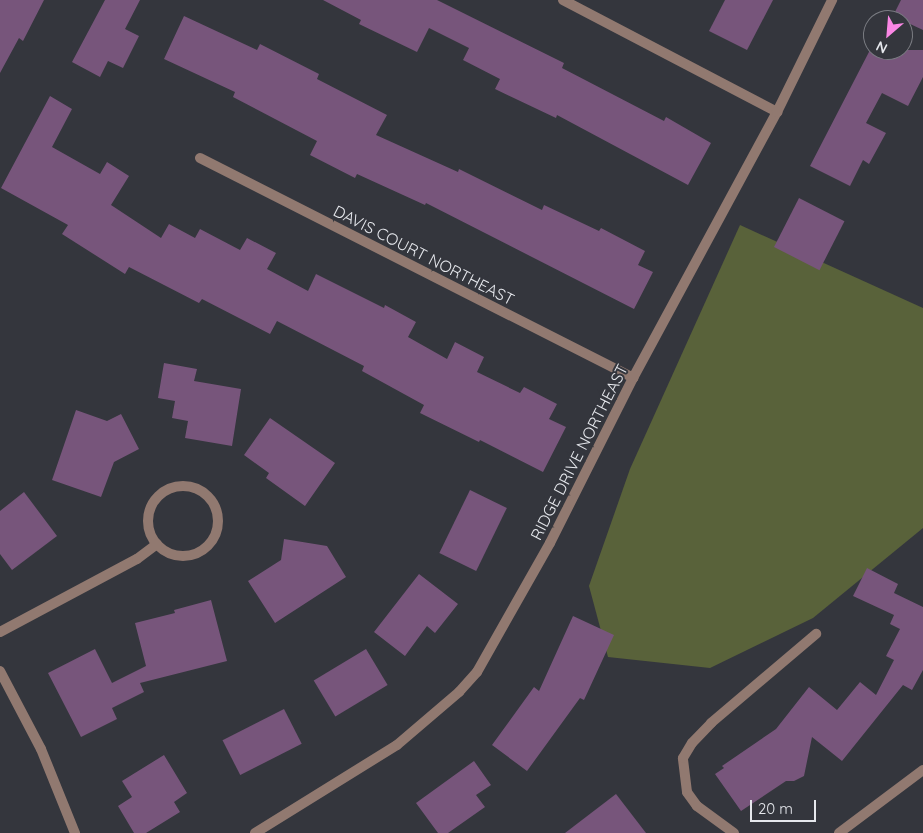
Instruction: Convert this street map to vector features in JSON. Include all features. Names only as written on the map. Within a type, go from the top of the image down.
[{"type":"street","points":[[563,0],[777,112]]},
{"type":"street","name":"RIDGE DRIVE NORTHEAST","points":[[254,833],[397,744],[458,692],[477,672],[550,543],[633,378],[777,112],[832,0]]},
{"type":"street","name":"DAVIS COURT NORTHEAST","points":[[200,158],[633,378]]},
{"type":"street","points":[[181,486],[198,489],[208,496],[214,505],[218,521],[214,537],[208,546],[188,556],[176,555],[157,544],[151,534],[148,522],[155,500],[164,492],[181,486]]},
{"type":"street","points":[[0,632],[137,559],[157,544]]},
{"type":"street","points":[[734,833],[697,806],[687,792],[683,758],[692,742],[712,723],[816,634]]},
{"type":"street","points":[[0,671],[41,750],[75,833]]},
{"type":"street","points":[[839,833],[923,770]]},
{"type":"green space","points":[[740,225],[923,308],[923,528],[813,618],[710,668],[608,657],[589,586],[630,469]]},
{"type":"building","points":[[0,0],[44,0],[23,41],[19,38],[0,73]]},
{"type":"building","points":[[105,0],[140,0],[125,29],[139,36],[123,68],[108,61],[100,77],[72,62]]},
{"type":"building","points":[[323,0],[437,0],[564,63],[562,68],[664,121],[666,117],[711,143],[688,185],[557,115],[556,118],[495,89],[500,79],[463,60],[469,48],[429,28],[417,52],[359,24],[361,20]]},
{"type":"building","points":[[725,0],[773,0],[747,50],[709,31]]},
{"type":"building","points":[[901,0],[923,0],[923,30],[913,25],[913,10],[896,10]]},
{"type":"building","points":[[184,16],[257,50],[260,44],[319,74],[317,79],[387,115],[376,135],[458,172],[459,169],[542,210],[544,205],[599,231],[601,228],[645,251],[638,265],[653,272],[634,309],[426,203],[425,205],[357,174],[355,178],[310,155],[317,141],[233,97],[235,92],[164,59]]},
{"type":"building","points":[[913,50],[923,50],[923,77],[908,106],[882,93],[866,123],[886,133],[869,164],[863,160],[850,186],[810,166],[865,60],[913,60]]},
{"type":"building","points":[[50,96],[72,109],[52,147],[100,174],[107,162],[129,176],[111,205],[161,238],[169,224],[195,238],[200,229],[240,250],[247,238],[276,253],[267,269],[308,291],[316,274],[384,308],[385,305],[416,322],[408,337],[447,359],[455,342],[484,357],[477,372],[520,393],[524,387],[557,404],[549,419],[566,427],[543,472],[480,440],[479,442],[420,413],[424,405],[362,371],[364,366],[277,321],[270,334],[202,299],[199,303],[129,267],[125,274],[62,234],[68,225],[1,188]]},
{"type":"building","points":[[799,198],[844,221],[819,270],[774,247]]},
{"type":"building","points":[[164,363],[197,369],[194,381],[241,389],[232,446],[185,438],[188,421],[172,418],[175,401],[158,398]]},
{"type":"building","points":[[76,410],[107,421],[121,414],[139,449],[114,462],[101,497],[52,480]]},
{"type":"building","points":[[270,418],[335,463],[305,506],[266,478],[269,473],[244,455]]},
{"type":"building","points":[[470,490],[507,508],[476,571],[439,553]]},
{"type":"building","points":[[24,492],[57,536],[12,570],[0,554],[0,511]]},
{"type":"building","points":[[284,539],[327,546],[346,577],[275,623],[248,581],[281,560]]},
{"type":"building","points":[[867,568],[898,584],[894,593],[923,607],[923,670],[912,690],[903,685],[842,761],[812,737],[804,776],[794,781],[786,781],[741,811],[715,774],[724,768],[722,766],[776,729],[809,687],[837,710],[860,682],[876,695],[894,660],[886,656],[900,629],[890,624],[894,615],[853,596]]},
{"type":"building","points":[[419,574],[458,604],[435,633],[427,626],[405,656],[374,632]]},
{"type":"building","points":[[211,600],[227,661],[140,683],[144,692],[112,708],[117,719],[81,737],[48,673],[95,649],[112,683],[146,666],[135,623],[175,613],[174,610]]},
{"type":"building","points":[[573,616],[614,635],[584,700],[580,698],[527,771],[492,745],[534,687],[539,691]]},
{"type":"building","points":[[366,649],[388,685],[335,716],[314,680]]},
{"type":"building","points":[[284,709],[302,744],[240,775],[223,740]]},
{"type":"building","points":[[164,755],[187,793],[174,802],[180,812],[146,833],[134,833],[118,806],[132,797],[122,781]]},
{"type":"building","points":[[474,761],[491,785],[476,795],[485,807],[448,833],[438,833],[416,803]]},
{"type":"building","points":[[616,794],[646,833],[565,833]]}]
